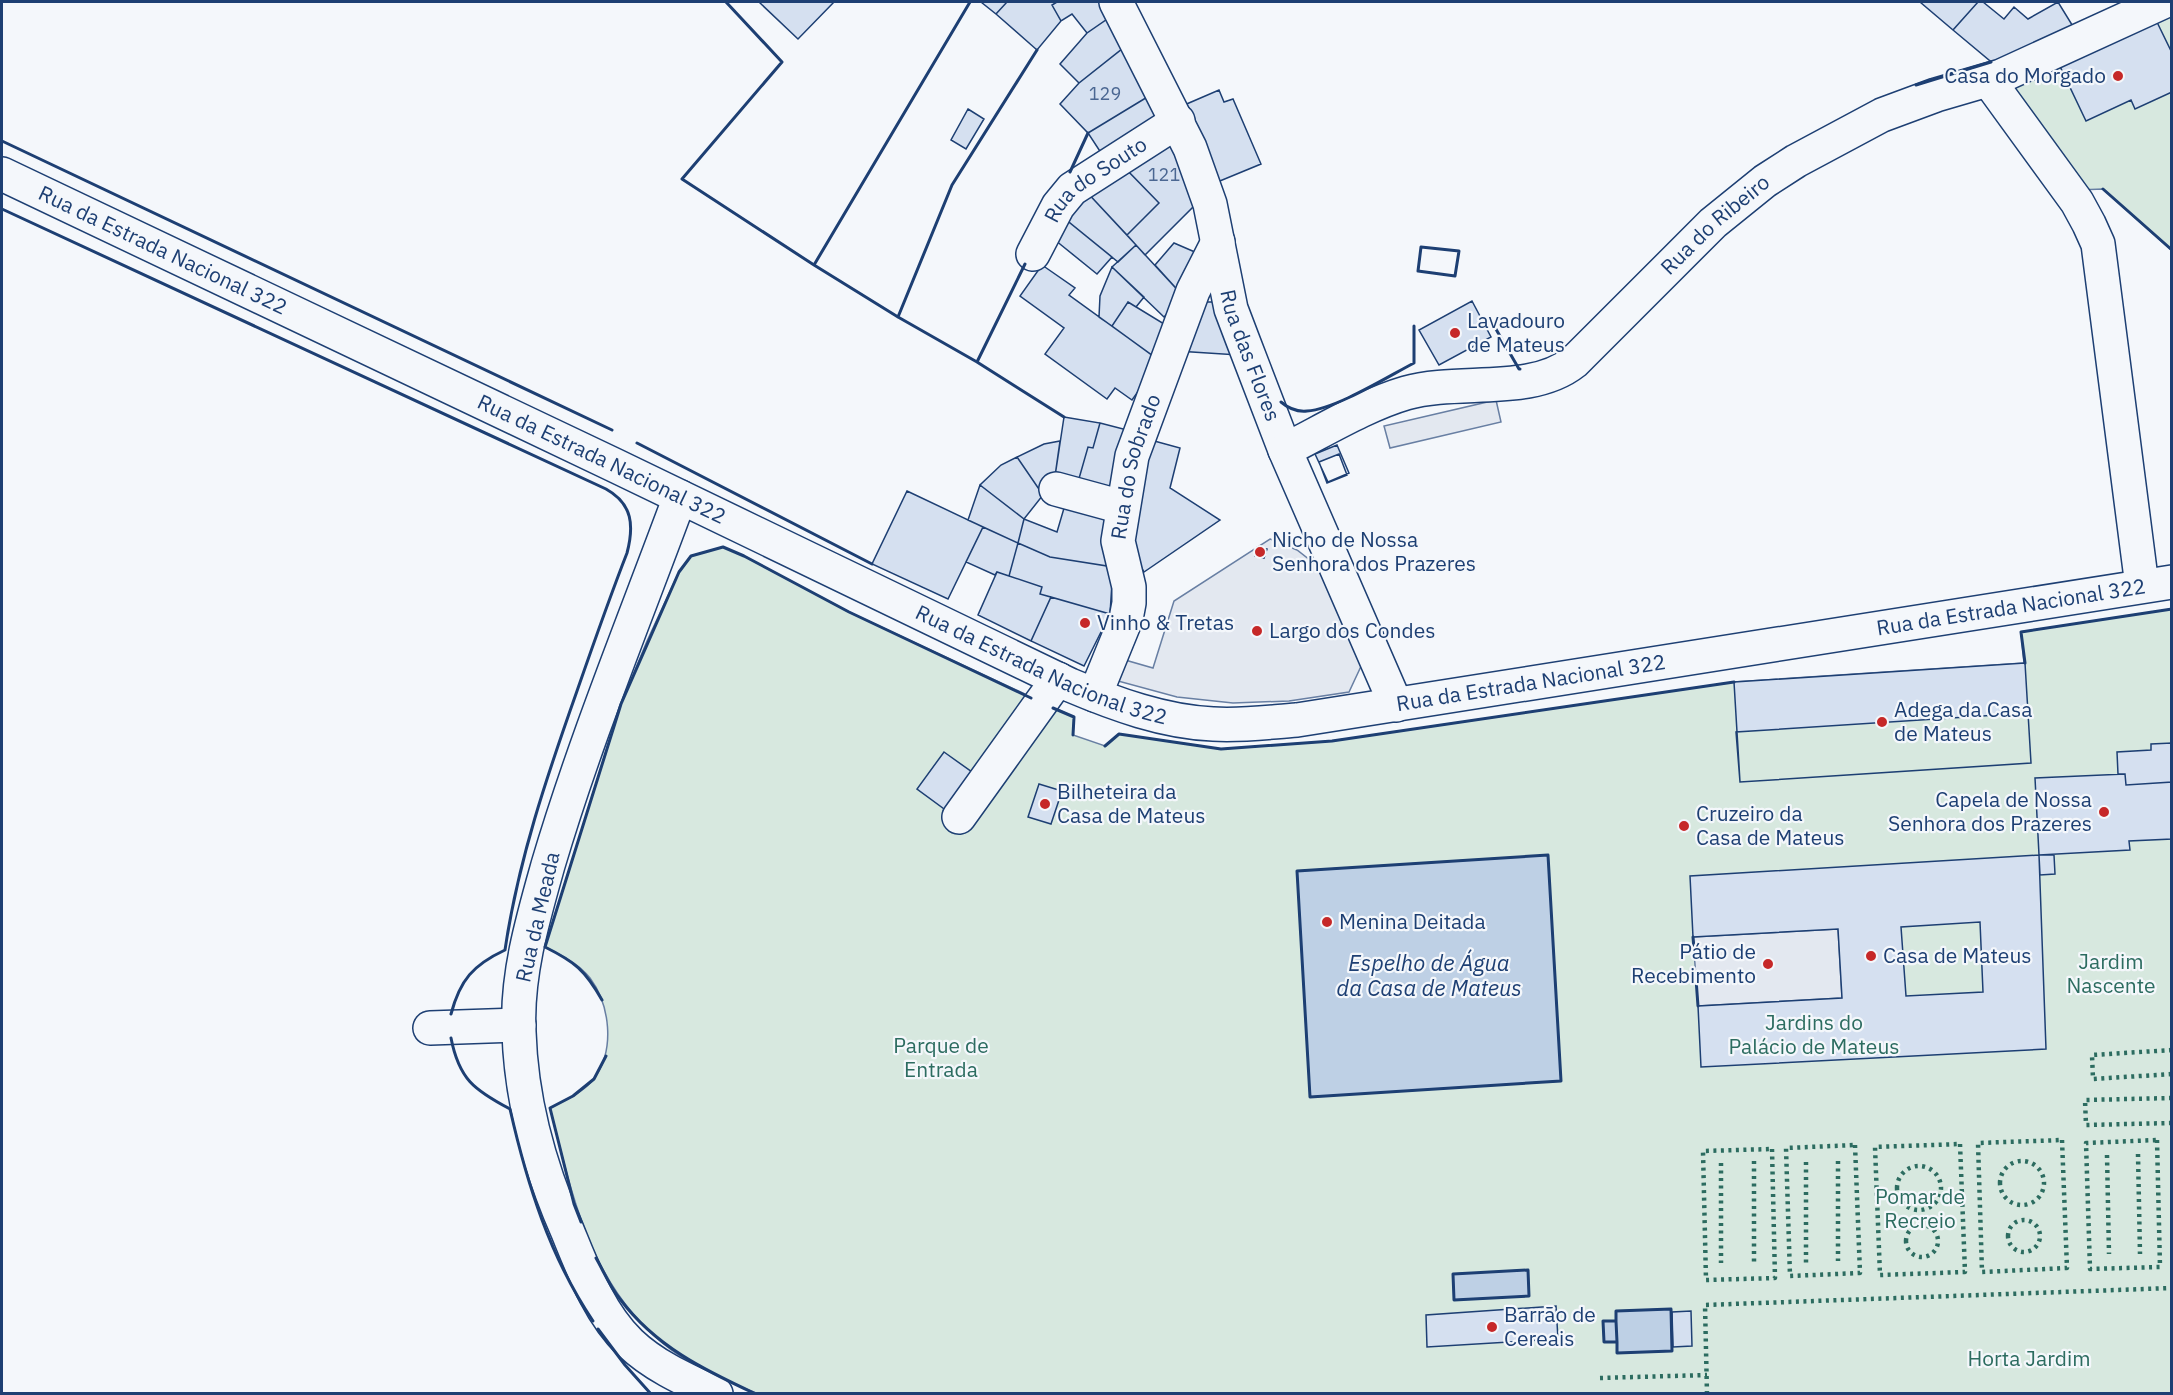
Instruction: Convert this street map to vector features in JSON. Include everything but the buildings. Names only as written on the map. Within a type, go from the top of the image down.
[{"type":"street","name":"Rua das Flores","points":[[1116,2],[1178,121],[1202,176],[1232,309],[1285,450],[1396,705]]},
{"type":"street","name":"Rua do Ribeiro","points":[[1285,450],[1372,407],[1407,393],[1430,388],[1520,382],[1551,376],[1574,362],[1713,223],[1766,181],[1812,153],[1882,116],[1936,95],[1989,81],[2163,2]]},
{"type":"street","points":[[1989,81],[2077,202],[2098,244],[2157,584]]},
{"type":"street","name":"Rua do Souto","points":[[1034,254],[1058,206],[1072,189],[1178,121]]},
{"type":"street","name":"Rua da Estrada Nacional 322","points":[[2,174],[1058,679],[1095,695],[1153,714],[1214,724],[1253,724],[1297,720],[2157,584]]},
{"type":"street","name":"Rua do Sobrado","points":[[1095,695],[1126,619],[1129,603],[1129,587],[1118,541],[1129,467],[1140,430],[1196,282],[1218,242]]},
{"type":"street","points":[[1056,489],[1122,507]]},
{"type":"street","name":"Rua da Meada","points":[[680,497],[576,777],[555,843],[528,942],[520,993],[519,1025],[521,1063],[536,1143],[551,1193],[590,1284],[610,1318],[630,1342],[678,1376],[716,1394]]},
{"type":"street","points":[[959,817],[1058,679]]},
{"type":"street","points":[[430,1028],[519,1025]]},
{"type":"green space","points":[[2171,7],[2171,250],[2103,189],[2078,190],[2002,86]]},
{"type":"green space","name":"Jardins do Palácio de Mateus","points":[[723,547],[849,612],[1074,717],[1073,735],[1105,746],[1119,734],[1221,749],[1332,741],[1734,682],[2024,663],[2021,632],[2171,609],[2171,1393],[756,1393],[690,1362],[670,1349],[643,1325],[621,1299],[603,1270],[577,1208],[550,1108],[580,1091],[595,1077],[605,1054],[608,1027],[602,1001],[590,978],[575,964],[545,947],[621,704],[647,641],[679,572],[691,556]]},
{"type":"shaded area","points":[[1496,400],[1501,422],[1390,448],[1384,426]]},
{"type":"shaded area","name":"Largo dos Condes","points":[[1270,539],[1297,550],[1315,564],[1321,572],[1363,662],[1349,692],[1289,701],[1233,703],[1177,697],[1118,681],[1125,660],[1153,668],[1174,601]]},
{"type":"shaded area","name":"Pátio de Recebimento","points":[[1838,929],[1842,998],[1698,1006],[1693,937]]},
{"type":"water","name":"Espelho de Água da Casa de Mateus","points":[[1548,855],[1561,1081],[1310,1097],[1297,871]]},
{"type":"water","points":[[1528,1270],[1529,1296],[1454,1300],[1453,1274]]},
{"type":"water","points":[[1671,1309],[1672,1351],[1617,1353],[1617,1342],[1604,1342],[1603,1321],[1616,1321],[1616,1311]]},
{"type":"hedge","points":[[2172,1050],[2092,1055],[2093,1079],[2172,1074]]},
{"type":"hedge","points":[[2172,1098],[2085,1100],[2086,1125],[2172,1123]]},
{"type":"hedge","points":[[2062,1140],[2067,1268],[1982,1272],[1978,1143],[2062,1140]]},
{"type":"hedge","points":[[2157,1140],[2160,1267],[2090,1269],[2086,1143],[2157,1140]]},
{"type":"hedge","points":[[1960,1144],[1965,1272],[1880,1275],[1875,1147],[1960,1144]]},
{"type":"hedge","points":[[1855,1145],[1860,1273],[1790,1276],[1786,1148],[1855,1145]]},
{"type":"hedge","points":[[1772,1149],[1775,1278],[1706,1280],[1703,1151],[1772,1149]]},
{"type":"hedge","points":[[2138,1154],[2140,1254]]},
{"type":"hedge","points":[[2107,1155],[2109,1254]]},
{"type":"hedge","points":[[1754,1161],[1754,1262]]},
{"type":"hedge","points":[[1838,1161],[1838,1261]]},
{"type":"hedge","points":[[2022,1161],[2031,1162],[2038,1167],[2043,1174],[2044,1183],[2043,1192],[2038,1199],[2031,1204],[2022,1205],[2013,1204],[2006,1199],[2001,1192],[2000,1183],[2001,1174],[2006,1167],[2013,1162],[2022,1161]]},
{"type":"hedge","points":[[1806,1162],[1806,1263]]},
{"type":"hedge","points":[[1721,1163],[1721,1263]]},
{"type":"hedge","points":[[1919,1166],[1928,1167],[1935,1172],[1940,1179],[1941,1188],[1940,1197],[1935,1204],[1928,1209],[1919,1210],[1910,1209],[1903,1204],[1898,1197],[1897,1188],[1898,1179],[1903,1172],[1910,1167],[1919,1166]]},
{"type":"hedge","points":[[2024,1220],[2036,1224],[2040,1236],[2036,1248],[2024,1252],[2012,1248],[2008,1236],[2012,1224],[2024,1220]]},
{"type":"hedge","points":[[1922,1225],[1934,1229],[1938,1241],[1934,1253],[1922,1257],[1910,1253],[1906,1241],[1910,1229],[1922,1225]]},
{"type":"hedge","points":[[1707,1394],[1705,1305],[2172,1288]]},
{"type":"hedge","points":[[1600,1378],[1707,1375]]},
{"type":"wall","points":[[726,2],[782,62],[682,179],[814,265],[977,362],[1025,264]]},
{"type":"wall","points":[[814,265],[970,2]]},
{"type":"wall","points":[[898,317],[952,185],[1037,50]]},
{"type":"wall","points":[[1916,85],[1991,62]]},
{"type":"wall","points":[[1070,172],[1088,133]]},
{"type":"wall","points":[[2,141],[612,430]]},
{"type":"wall","points":[[2103,189],[2172,250]]},
{"type":"wall","points":[[2,209],[606,489],[615,495],[626,509],[631,525],[627,553],[544,787],[518,884],[505,950],[484,962],[469,975],[459,992],[451,1014]]},
{"type":"wall","points":[[1421,247],[1459,251],[1455,276],[1418,271],[1421,247]]},
{"type":"wall","points":[[1493,324],[1520,369]]},
{"type":"wall","points":[[1281,402],[1300,411],[1319,409],[1361,392],[1414,363],[1414,326]]},
{"type":"wall","points":[[977,362],[1064,417]]},
{"type":"wall","points":[[637,443],[872,564]]},
{"type":"wall","points":[[602,1000],[578,968],[545,947],[621,704],[679,572],[691,556],[723,547],[849,612],[1031,698]]},
{"type":"wall","points":[[2025,663],[2021,632],[2172,609]]},
{"type":"wall","points":[[1105,746],[1119,734],[1221,749],[1332,741],[1734,682]]},
{"type":"wall","points":[[1053,708],[1074,717],[1073,735]]},
{"type":"wall","points":[[1548,855],[1561,1081],[1310,1097],[1297,871],[1548,855]]},
{"type":"wall","points":[[1693,937],[1695,959]]},
{"type":"wall","points":[[1696,979],[1698,1006]]},
{"type":"wall","points":[[451,1038],[459,1064],[470,1082],[487,1096],[510,1109],[532,1192],[552,1246],[593,1321]]},
{"type":"wall","points":[[581,1222],[574,1204],[550,1108],[573,1096],[594,1079],[606,1056]]},
{"type":"wall","points":[[596,1258],[616,1294],[649,1330],[699,1366],[756,1394]]},
{"type":"wall","points":[[1528,1270],[1529,1296],[1454,1300],[1453,1274],[1528,1270]]},
{"type":"wall","points":[[1671,1309],[1672,1351],[1617,1353],[1617,1342],[1604,1342],[1603,1321],[1616,1321],[1616,1311],[1671,1309]]},
{"type":"wall","points":[[1616,1321],[1617,1342]]},
{"type":"wall","points":[[598,1329],[625,1365],[651,1394]]},
{"type":"place","name":"Casa do Morgado","points":[[2118,76]]},
{"type":"place","name":"Lavadouro de Mateus","points":[[1455,333]]},
{"type":"place","name":"Nicho de Nossa Senhora dos Prazeres","points":[[1260,552]]},
{"type":"place","name":"Vinho & Tretas","points":[[1085,623]]},
{"type":"place","name":"Largo dos Condes","points":[[1257,631]]},
{"type":"place","name":"Adega da Casa de Mateus","points":[[1882,722]]},
{"type":"place","name":"Bilheteira da Casa de Mateus","points":[[1045,804]]},
{"type":"place","name":"Capela de Nossa Senhora dos Prazeres","points":[[2104,812]]},
{"type":"place","name":"Cruzeiro da Casa de Mateus","points":[[1684,826]]},
{"type":"place","name":"Menina Deitada","points":[[1327,922]]},
{"type":"place","name":"Casa de Mateus","points":[[1871,956]]},
{"type":"place","name":"Pátio de Recebimento","points":[[1768,964]]},
{"type":"place","name":"Barrão de Cereais","points":[[1492,1327]]},
{"type":"park label","name":"Jardim Nascente","points":[[2111,974]]},
{"type":"park label","name":"Parque de Entrada","points":[[941,1058]]},
{"type":"park label","name":"Pomar de Recreio","points":[[1920,1209]]},
{"type":"park label","name":"Horta Jardim","points":[[2029,1359]]}]
